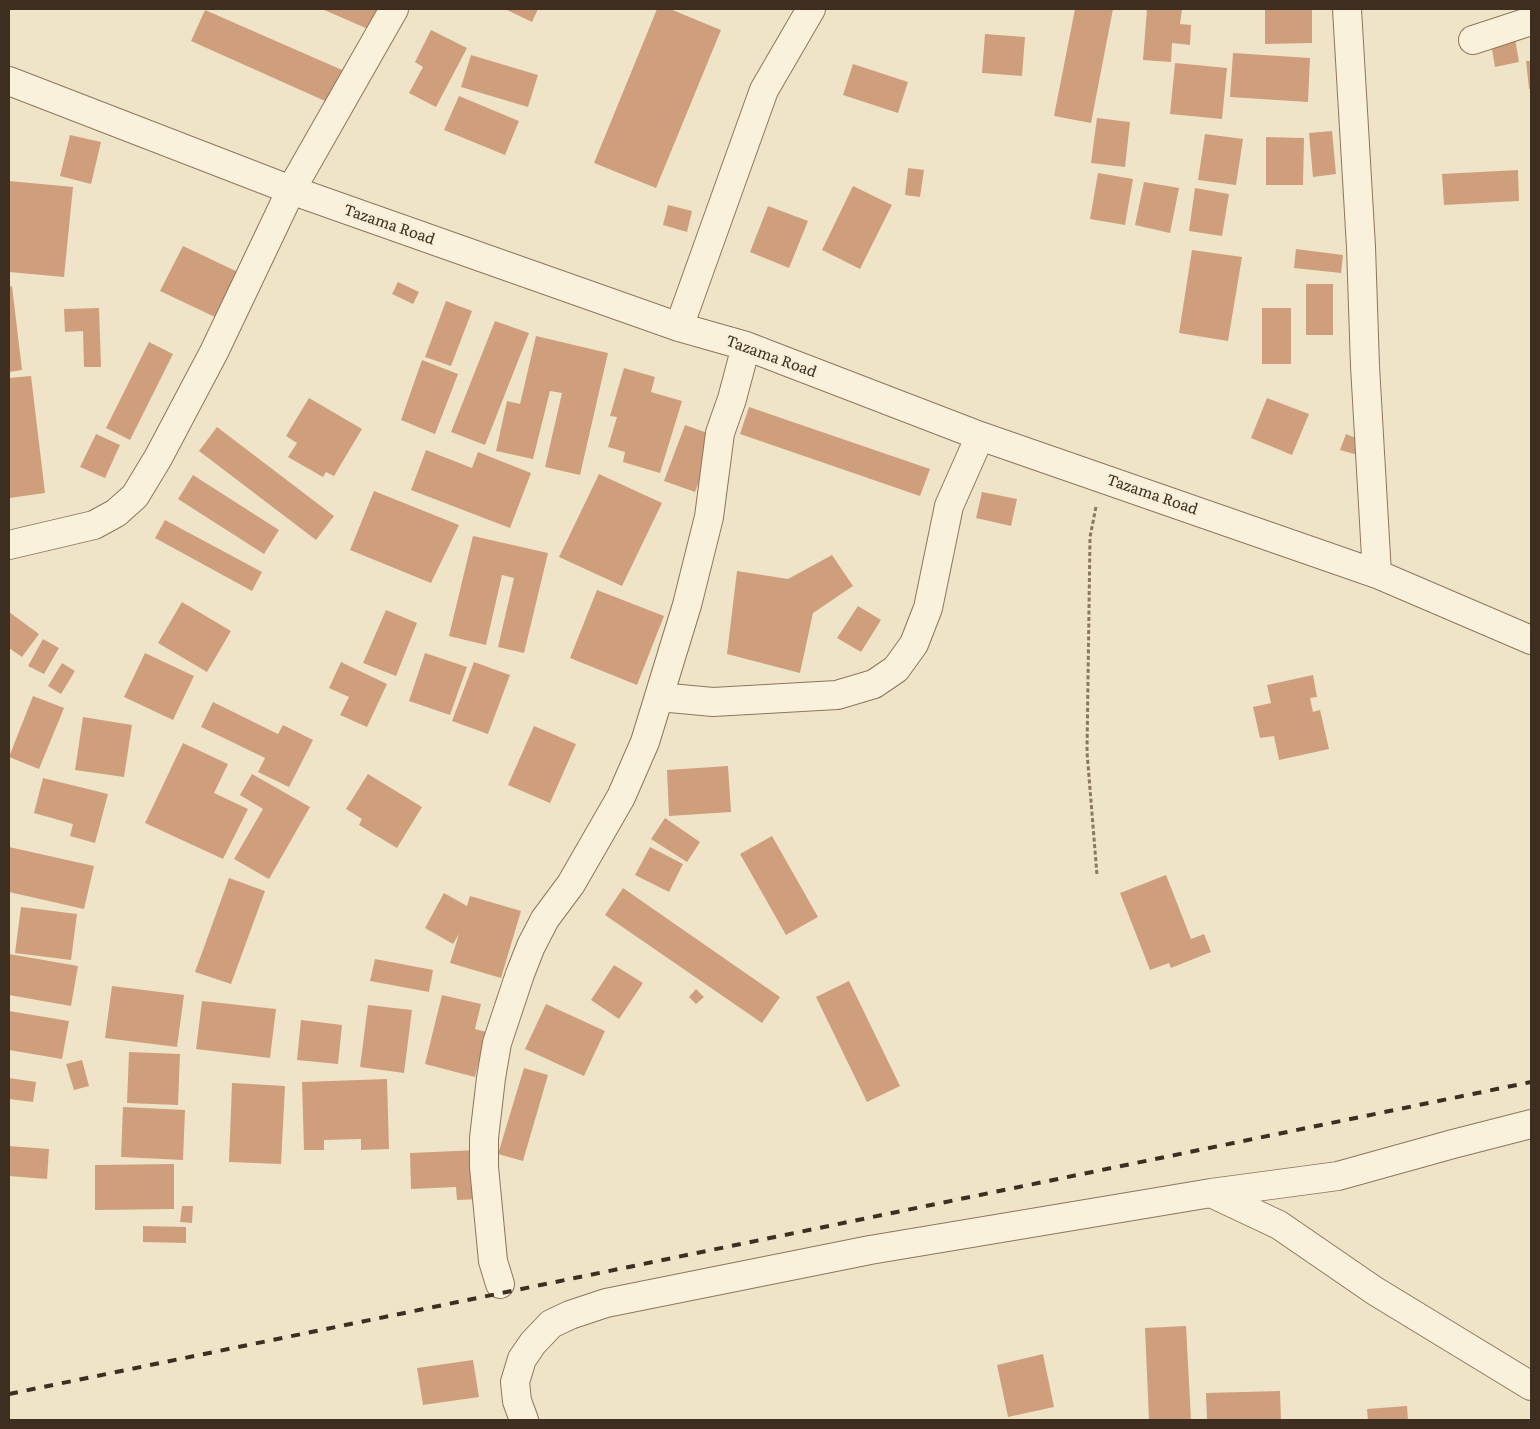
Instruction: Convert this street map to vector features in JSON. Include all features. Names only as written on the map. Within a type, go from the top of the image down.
[{"type":"street","points":[[9,545],[94,525],[116,513],[135,496],[158,458],[214,352],[291,190],[394,9]]},
{"type":"street","points":[[679,327],[764,90],[811,9]]},
{"type":"street","points":[[1347,9],[1377,574]]},
{"type":"street","points":[[1473,40],[1531,21]]},
{"type":"street","name":"Tazama Road","points":[[9,81],[291,190],[679,327],[746,346],[980,436],[1377,574],[1531,640]]},
{"type":"street","points":[[500,1284],[492,1261],[484,1167],[485,1129],[497,1043],[531,946],[545,919],[571,884],[621,797],[645,742],[687,605],[709,517],[720,433],[732,399],[746,346]]},
{"type":"street","points":[[659,697],[713,702],[837,695],[874,684],[896,669],[914,644],[928,608],[949,506],[980,436]]},
{"type":"street","points":[[524,1420],[517,1401],[515,1382],[522,1359],[533,1343],[551,1324],[570,1315],[606,1303],[870,1250],[1211,1192],[1338,1176],[1531,1124]]},
{"type":"street","points":[[1211,1192],[1278,1225],[1375,1292],[1531,1386]]},
{"type":"path","points":[[1097,876],[1087,752],[1090,537],[1101,477]]},
{"type":"building","points":[[322,9],[377,9],[368,29]]},
{"type":"building","points":[[505,9],[538,9],[532,22]]},
{"type":"building","points":[[657,9],[670,9],[721,30],[656,188],[594,163]]},
{"type":"building","points":[[1075,9],[1113,9],[1091,123],[1054,116]]},
{"type":"building","points":[[1147,9],[1182,9],[1180,24],[1191,25],[1190,45],[1172,43],[1171,62],[1143,60]]},
{"type":"building","points":[[1265,9],[1312,9],[1312,43],[1265,44]]},
{"type":"building","points":[[205,10],[349,73],[334,105],[191,41]]},
{"type":"building","points":[[431,30],[467,48],[436,107],[409,93],[423,67],[415,62]]},
{"type":"building","points":[[985,34],[1025,37],[1022,76],[982,73]]},
{"type":"building","points":[[1515,39],[1519,62],[1495,67],[1491,43]]},
{"type":"building","points":[[1233,53],[1310,58],[1308,102],[1230,97]]},
{"type":"building","points":[[471,55],[538,75],[528,107],[461,87]]},
{"type":"building","points":[[1526,61],[1531,61],[1531,89],[1529,89]]},
{"type":"building","points":[[1175,63],[1227,68],[1222,119],[1170,114]]},
{"type":"building","points":[[853,64],[908,82],[898,113],[843,95]]},
{"type":"building","points":[[459,96],[519,121],[505,155],[444,130]]},
{"type":"building","points":[[1097,118],[1130,122],[1125,167],[1091,163]]},
{"type":"building","points":[[1332,131],[1336,174],[1313,177],[1309,133]]},
{"type":"building","points":[[1205,134],[1243,139],[1236,185],[1198,180]]},
{"type":"building","points":[[70,135],[101,142],[91,184],[60,176]]},
{"type":"building","points":[[1266,137],[1304,138],[1303,185],[1266,185]]},
{"type":"building","points":[[908,168],[924,170],[920,197],[905,195]]},
{"type":"building","points":[[1518,170],[1519,201],[1444,205],[1442,174]]},
{"type":"building","points":[[1098,173],[1133,179],[1125,225],[1090,219]]},
{"type":"building","points":[[9,181],[73,187],[64,277],[9,272]]},
{"type":"building","points":[[1144,182],[1179,188],[1170,233],[1135,225]]},
{"type":"building","points":[[853,186],[892,205],[860,269],[822,250]]},
{"type":"building","points":[[1195,188],[1229,194],[1222,236],[1189,231]]},
{"type":"building","points":[[668,205],[692,211],[687,232],[663,225]]},
{"type":"building","points":[[768,206],[808,221],[789,268],[750,252]]},
{"type":"building","points":[[183,246],[240,273],[217,318],[160,291]]},
{"type":"building","points":[[1296,249],[1343,255],[1341,273],[1294,268]]},
{"type":"building","points":[[1192,250],[1242,257],[1228,341],[1179,333]]},
{"type":"building","points":[[398,282],[419,292],[413,304],[392,294]]},
{"type":"building","points":[[1306,284],[1333,284],[1333,335],[1306,335]]},
{"type":"building","points":[[12,286],[22,370],[9,372],[9,287]]},
{"type":"building","points":[[446,301],[472,311],[451,366],[425,357]]},
{"type":"building","points":[[99,308],[101,367],[84,367],[83,331],[65,332],[64,309]]},
{"type":"building","points":[[1262,308],[1291,308],[1291,364],[1262,364]]},
{"type":"building","points":[[495,321],[529,333],[485,445],[451,432]]},
{"type":"building","points":[[536,336],[608,353],[580,475],[545,467],[562,393],[550,391],[533,459],[496,451],[507,401],[520,404]]},
{"type":"building","points":[[149,342],[173,354],[130,440],[106,428]]},
{"type":"building","points":[[422,360],[458,374],[435,434],[401,420]]},
{"type":"building","points":[[624,368],[655,377],[651,392],[682,401],[660,473],[623,462],[625,452],[608,447],[617,417],[610,416]]},
{"type":"building","points":[[31,376],[45,493],[9,498],[9,378]]},
{"type":"building","points":[[309,398],[362,429],[334,476],[326,472],[323,477],[288,457],[297,443],[286,436]]},
{"type":"building","points":[[1267,398],[1309,414],[1292,455],[1251,438]]},
{"type":"building","points":[[749,407],[930,469],[920,496],[740,434]]},
{"type":"building","points":[[685,425],[716,436],[695,492],[664,481]]},
{"type":"building","points":[[217,427],[334,516],[316,540],[199,451]]},
{"type":"building","points":[[96,434],[120,445],[105,478],[80,467]]},
{"type":"building","points":[[1346,434],[1363,441],[1358,455],[1340,450]]},
{"type":"building","points":[[426,450],[472,468],[478,452],[531,473],[510,528],[411,490]]},
{"type":"building","points":[[599,474],[662,503],[622,586],[559,557]]},
{"type":"building","points":[[193,475],[279,530],[264,554],[178,499]]},
{"type":"building","points":[[374,491],[459,525],[431,583],[350,550]]},
{"type":"building","points":[[982,492],[1017,499],[1011,526],[976,518]]},
{"type":"building","points":[[165,520],[262,572],[252,591],[155,538]]},
{"type":"building","points":[[473,536],[548,553],[524,653],[498,647],[514,578],[502,575],[486,645],[449,636]]},
{"type":"building","points":[[832,555],[853,586],[813,613],[800,673],[727,654],[737,571],[788,579]]},
{"type":"building","points":[[597,590],[664,616],[637,685],[570,658]]},
{"type":"building","points":[[182,602],[231,631],[207,672],[158,643]]},
{"type":"building","points":[[858,606],[881,620],[861,652],[837,638]]},
{"type":"building","points":[[386,610],[417,623],[396,676],[363,663]]},
{"type":"building","points":[[9,612],[39,634],[22,657],[9,648]]},
{"type":"building","points":[[43,639],[59,648],[44,674],[28,666]]},
{"type":"building","points":[[145,653],[194,676],[173,720],[124,697]]},
{"type":"building","points":[[425,653],[467,667],[450,715],[409,701]]},
{"type":"building","points":[[341,662],[387,684],[367,727],[340,715],[349,697],[329,688]]},
{"type":"building","points":[[474,662],[510,675],[488,734],[452,721]]},
{"type":"building","points":[[62,663],[75,671],[61,694],[48,686]]},
{"type":"building","points":[[1313,675],[1317,697],[1310,698],[1313,712],[1320,710],[1329,749],[1279,760],[1274,736],[1260,738],[1253,707],[1271,703],[1267,685]]},
{"type":"building","points":[[33,696],[64,708],[39,769],[9,757]]},
{"type":"building","points":[[213,702],[278,734],[283,725],[313,740],[289,787],[258,772],[265,758],[201,727]]},
{"type":"building","points":[[83,717],[132,725],[124,777],[75,770]]},
{"type":"building","points":[[534,726],[576,744],[550,803],[508,785]]},
{"type":"building","points":[[183,743],[228,764],[214,793],[248,809],[223,859],[145,823]]},
{"type":"building","points":[[728,766],[731,812],[669,816],[667,770]]},
{"type":"building","points":[[252,774],[310,807],[269,879],[234,859],[263,809],[240,795]]},
{"type":"building","points":[[368,774],[422,807],[397,848],[359,825],[362,819],[346,809]]},
{"type":"building","points":[[43,778],[108,794],[95,843],[70,836],[73,824],[34,813]]},
{"type":"building","points":[[665,818],[700,842],[687,862],[651,839]]},
{"type":"building","points":[[772,836],[818,917],[786,935],[740,854]]},
{"type":"building","points":[[9,847],[94,866],[84,909],[9,892]]},
{"type":"building","points":[[650,847],[683,864],[669,892],[635,875]]},
{"type":"building","points":[[1166,875],[1191,939],[1204,934],[1211,952],[1171,968],[1169,963],[1150,970],[1120,893]]},
{"type":"building","points":[[229,878],[265,891],[231,984],[195,972]]},
{"type":"building","points":[[623,888],[780,997],[762,1023],[605,915]]},
{"type":"building","points":[[444,893],[467,906],[470,896],[521,911],[501,978],[450,963],[459,934],[453,944],[425,928]]},
{"type":"building","points":[[21,907],[77,914],[71,960],[15,953]]},
{"type":"building","points":[[9,954],[78,966],[71,1006],[9,995]]},
{"type":"building","points":[[375,959],[433,970],[429,992],[370,981]]},
{"type":"building","points":[[614,965],[643,983],[619,1019],[591,1000]]},
{"type":"building","points":[[849,981],[900,1086],[867,1102],[816,997]]},
{"type":"building","points":[[112,986],[184,995],[177,1047],[105,1038]]},
{"type":"building","points":[[696,989],[704,997],[696,1004],[689,997]]},
{"type":"building","points":[[442,995],[481,1004],[475,1029],[486,1032],[475,1077],[425,1064]]},
{"type":"building","points":[[202,1001],[276,1009],[270,1058],[196,1049]]},
{"type":"building","points":[[546,1004],[605,1031],[584,1076],[525,1049]]},
{"type":"building","points":[[368,1005],[412,1010],[404,1073],[360,1067]]},
{"type":"building","points":[[9,1011],[69,1021],[62,1059],[9,1050]]},
{"type":"building","points":[[301,1020],[342,1025],[338,1064],[297,1060]]},
{"type":"building","points":[[129,1052],[180,1054],[178,1105],[127,1103]]},
{"type":"building","points":[[82,1060],[89,1086],[74,1090],[66,1064]]},
{"type":"building","points":[[524,1068],[548,1075],[523,1161],[498,1154]]},
{"type":"building","points":[[9,1078],[36,1082],[33,1102],[9,1099]]},
{"type":"building","points":[[387,1079],[389,1149],[361,1150],[361,1139],[324,1140],[324,1150],[304,1150],[302,1082]]},
{"type":"building","points":[[232,1083],[285,1086],[281,1164],[229,1162]]},
{"type":"building","points":[[123,1107],[185,1110],[183,1160],[121,1157]]},
{"type":"building","points":[[9,1146],[49,1149],[47,1179],[9,1176]]},
{"type":"building","points":[[478,1150],[480,1199],[457,1200],[456,1187],[411,1189],[410,1153]]},
{"type":"building","points":[[174,1164],[174,1209],[95,1210],[95,1165]]},
{"type":"building","points":[[182,1206],[193,1206],[192,1223],[180,1222]]},
{"type":"building","points":[[143,1226],[186,1227],[186,1243],[143,1242]]},
{"type":"building","points":[[1186,1326],[1191,1420],[1149,1420],[1145,1328]]},
{"type":"building","points":[[1043,1354],[1054,1407],[1008,1417],[997,1365]]},
{"type":"building","points":[[473,1360],[479,1397],[423,1405],[417,1368]]},
{"type":"building","points":[[1280,1391],[1281,1420],[1207,1420],[1206,1393]]},
{"type":"building","points":[[1407,1406],[1408,1420],[1368,1420],[1367,1409]]},
{"type":"railway","points":[[9,1394],[1531,1082]]}]
